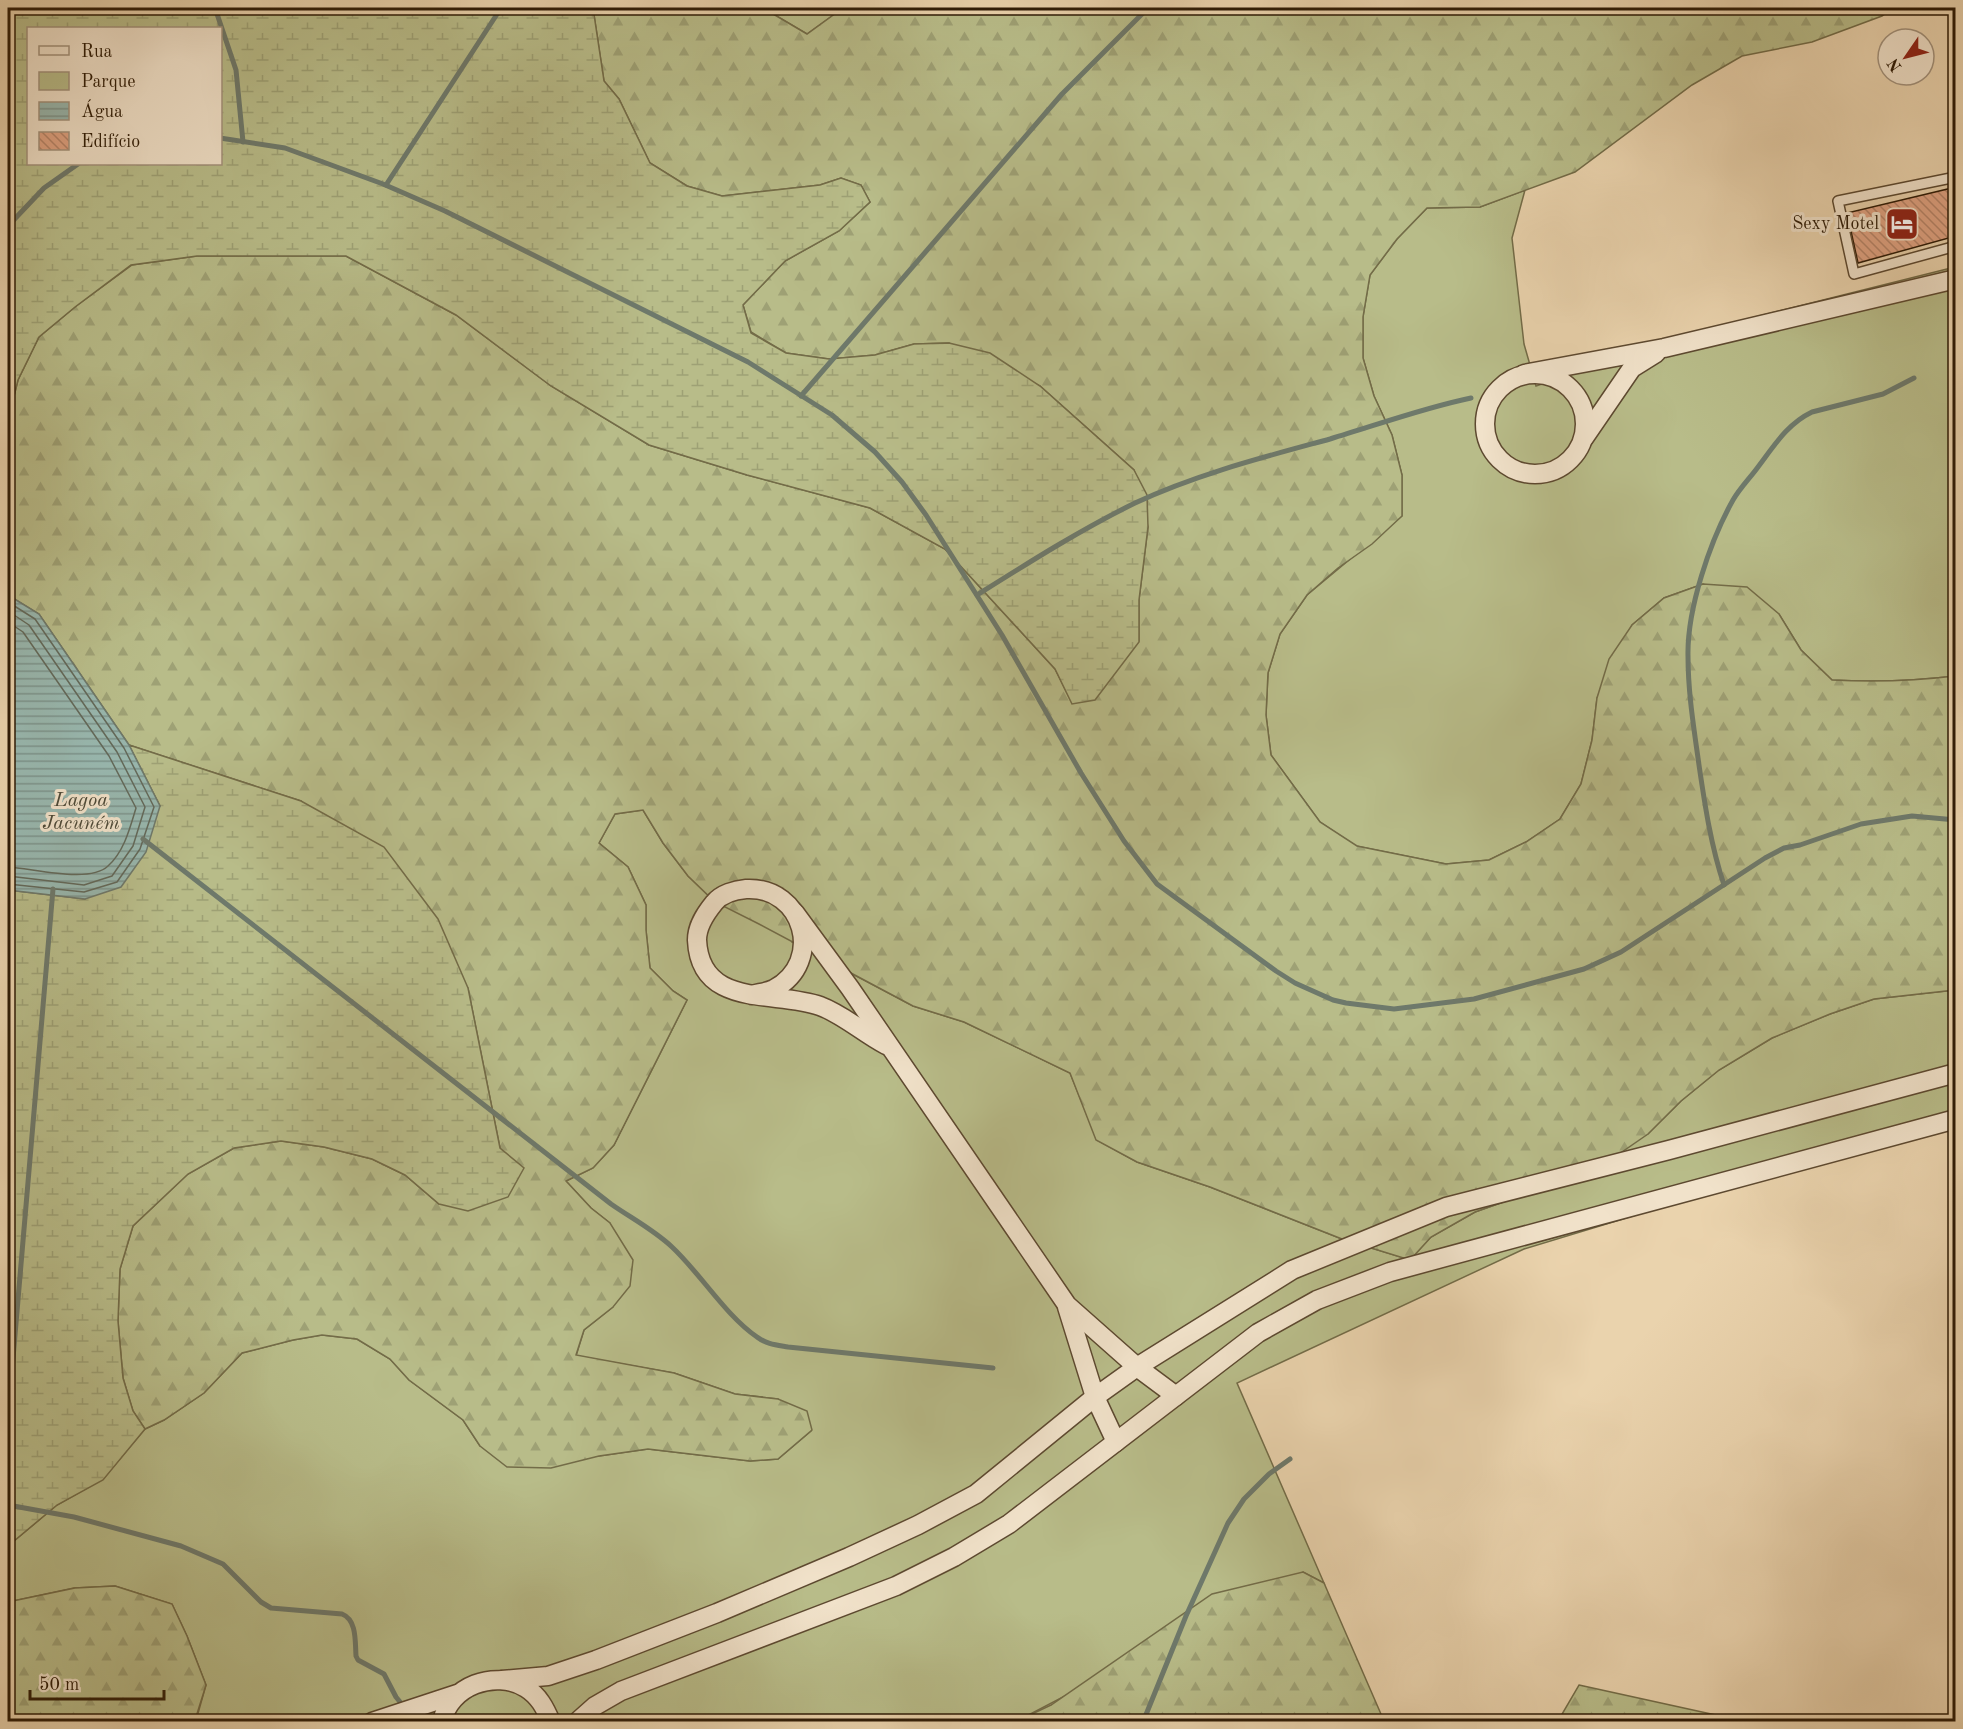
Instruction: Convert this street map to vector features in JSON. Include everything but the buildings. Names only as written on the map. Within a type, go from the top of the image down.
[{"type":"street","points":[[1664,348],[1632,368],[1573,458],[1556,470],[1536,475],[1515,471],[1498,458],[1487,440],[1485,419],[1491,399],[1505,383],[1524,375],[1664,348],[1956,279]]},
{"type":"street","points":[[1524,375],[1545,374],[1564,383],[1579,399],[1585,418],[1583,440]]},
{"type":"street","points":[[890,1048],[865,1034],[844,1017],[819,1005],[731,991],[712,978],[700,960],[697,938],[703,916],[717,899],[737,890],[759,888],[780,897],[795,913],[850,988],[1066,1305],[1137,1367],[1176,1396]]},
{"type":"street","points":[[752,995],[774,989],[791,975],[801,956],[803,934],[795,913]]},
{"type":"street","points":[[372,1722],[458,1694],[478,1682],[548,1676],[596,1660],[717,1613],[918,1525],[976,1494],[1095,1396],[1137,1367],[1292,1270],[1446,1207],[1956,1073]]},
{"type":"street","points":[[577,1722],[595,1706],[621,1691],[896,1586],[954,1557],[1008,1524],[1258,1333],[1317,1300],[1390,1272],[1956,1119]]},
{"type":"street","points":[[1066,1305],[1095,1396],[1116,1442]]},
{"type":"street","points":[[502,1680],[525,1688],[543,1704],[551,1722]]},
{"type":"street","points":[[442,1722],[444,1714],[458,1694]]},
{"type":"lane","points":[[1956,177],[1838,201],[1854,274],[1956,246]]},
{"type":"green space","points":[[8,8],[593,8],[604,81],[619,99],[650,163],[687,186],[722,196],[820,185],[841,178],[861,185],[870,202],[839,231],[785,261],[743,305],[751,333],[786,353],[829,359],[875,355],[914,344],[949,343],[990,353],[1040,386],[1134,470],[1147,495],[1148,527],[1139,600],[1139,642],[1095,700],[1072,704],[1055,669],[945,549],[870,508],[747,475],[649,445],[551,386],[456,315],[346,256],[197,256],[131,265],[39,337],[18,380],[8,420]]},
{"type":"green space","points":[[593,8],[763,8],[807,34],[843,8],[1893,8],[1882,16],[1812,42],[1742,56],[1692,85],[1575,172],[1480,207],[1427,208],[1397,239],[1370,275],[1363,317],[1363,358],[1374,396],[1392,435],[1402,475],[1402,516],[1372,544],[1338,568],[1307,595],[1280,634],[1268,673],[1266,715],[1271,755],[1320,822],[1357,846],[1446,864],[1489,860],[1526,842],[1560,819],[1581,784],[1592,740],[1597,698],[1609,659],[1632,625],[1664,598],[1703,584],[1747,587],[1779,614],[1801,650],[1832,680],[1894,681],[1955,676],[1955,990],[1874,999],[1772,1038],[1719,1070],[1681,1101],[1648,1134],[1616,1156],[1529,1193],[1475,1212],[1431,1237],[1410,1260],[1342,1239],[1210,1187],[1137,1162],[1096,1140],[1070,1073],[964,1022],[913,1006],[715,902],[688,876],[663,843],[643,810],[615,814],[599,843],[628,867],[646,905],[650,968],[673,991],[687,1000],[614,1145],[593,1168],[566,1181],[591,1208],[610,1223],[633,1260],[630,1286],[613,1307],[584,1330],[576,1355],[674,1373],[735,1394],[778,1399],[807,1411],[812,1430],[778,1459],[750,1461],[648,1449],[599,1456],[551,1468],[507,1467],[480,1446],[463,1420],[409,1380],[390,1359],[357,1339],[322,1335],[242,1353],[204,1393],[164,1420],[145,1429],[133,1411],[123,1378],[118,1321],[120,1269],[133,1226],[188,1174],[234,1148],[281,1141],[324,1147],[372,1159],[405,1175],[439,1204],[500,1148],[468,988],[301,801],[129,745],[39,614],[11,597],[8,420],[18,380],[39,337],[75,307],[132,265],[197,256],[346,256],[456,315],[551,386],[649,445],[747,475],[870,508],[945,549],[1055,669],[1072,703],[1139,641],[1139,600],[1148,527],[1134,470],[1040,386],[949,343],[914,344],[875,355],[829,359],[786,353],[751,332],[743,305],[785,261],[839,231],[870,202],[861,185],[841,178],[820,185],[722,196],[687,186],[650,163],[619,99],[604,81]]},
{"type":"green space","points":[[763,8],[843,8],[807,34]]},
{"type":"green space","points":[[1525,190],[1512,238],[1524,344],[1536,386],[1687,334],[1955,267],[1955,676],[1894,681],[1832,680],[1801,650],[1779,614],[1703,584],[1664,598],[1632,625],[1597,698],[1592,740],[1581,784],[1560,819],[1526,842],[1489,860],[1446,864],[1356,846],[1320,822],[1271,755],[1266,715],[1268,673],[1280,634],[1307,595],[1402,516],[1402,475],[1392,435],[1374,396],[1363,358],[1363,317],[1370,275],[1397,239],[1427,208],[1480,207]]},
{"type":"green space","points":[[129,745],[301,801],[384,847],[438,919],[468,988],[500,1148],[524,1168],[508,1197],[468,1211],[439,1204],[405,1175],[372,1159],[324,1147],[281,1141],[234,1148],[188,1174],[133,1226],[120,1269],[118,1321],[123,1378],[133,1411],[145,1429],[103,1480],[57,1505],[8,1546],[8,890],[85,899],[160,806]]},
{"type":"green space","points":[[643,810],[663,843],[688,876],[715,902],[792,935],[792,942],[913,1006],[964,1022],[1070,1073],[1097,1140],[1137,1162],[1210,1187],[1342,1239],[1410,1260],[1431,1237],[1475,1212],[1529,1193],[1648,1134],[1681,1101],[1719,1070],[1772,1038],[1874,999],[1955,990],[1955,1118],[1524,1249],[1237,1383],[1324,1583],[1303,1572],[1017,1721],[183,1721],[197,1717],[206,1685],[172,1604],[115,1586],[74,1588],[8,1602],[8,1546],[57,1505],[103,1479],[145,1429],[164,1420],[204,1393],[242,1353],[322,1335],[357,1339],[390,1359],[409,1380],[463,1420],[480,1446],[599,1456],[648,1449],[750,1461],[778,1459],[811,1431],[778,1399],[735,1394],[674,1373],[576,1356],[584,1330],[613,1307],[610,1223],[591,1208],[566,1181],[593,1168],[614,1145],[687,1000],[673,991],[650,968],[646,905],[628,867],[599,843],[615,814]]},
{"type":"green space","points":[[1303,1572],[1324,1583],[1384,1721],[1017,1721],[1051,1705],[1212,1594]]},
{"type":"green space","points":[[115,1586],[172,1604],[206,1685],[196,1717],[183,1722],[8,1721],[8,1602],[75,1588]]},
{"type":"green space","points":[[1579,1685],[1743,1721],[1558,1721]]},
{"type":"water","name":"Lagoa Jacuném","points":[[8,595],[39,614],[129,745],[160,806],[146,852],[121,887],[85,899],[8,890]]},
{"type":"waterway","points":[[215,8],[221,27]]},
{"type":"waterway","points":[[386,185],[501,8]]},
{"type":"waterway","points":[[801,396],[1062,94],[1148,8]]},
{"type":"waterway","points":[[222,29],[236,70],[243,142]]},
{"type":"waterway","points":[[222,138],[285,148],[383,184],[445,211],[748,362],[832,415],[875,452],[902,482],[926,515],[1002,635],[1081,773],[1124,841],[1157,884],[1276,971],[1295,983],[1333,1000],[1394,1009],[1474,999],[1584,969],[1621,952],[1784,848],[1800,845],[1861,824],[1912,816],[1956,820]]},
{"type":"waterway","points":[[8,226],[44,188],[77,165]]},
{"type":"waterway","points":[[1724,885],[1715,856],[1706,811],[1693,724],[1688,670],[1691,618],[1708,555],[1724,517],[1736,496],[1788,429],[1812,412],[1883,394],[1914,378]]},
{"type":"waterway","points":[[977,595],[1115,513],[1182,483],[1471,398]]},
{"type":"waterway","points":[[143,839],[611,1204],[665,1241],[682,1257],[735,1318],[760,1339],[788,1347],[993,1368]]},
{"type":"waterway","points":[[8,1417],[53,889]]},
{"type":"waterway","points":[[1143,1722],[1186,1616],[1228,1523],[1244,1499],[1269,1474],[1290,1459]]},
{"type":"waterway","points":[[8,1505],[74,1517],[181,1546],[223,1564],[261,1602],[271,1608],[342,1614],[353,1626],[358,1660],[384,1674],[396,1697],[405,1708]]},
{"type":"place","name":"Sexy Motel","points":[[1902,224]]}]
